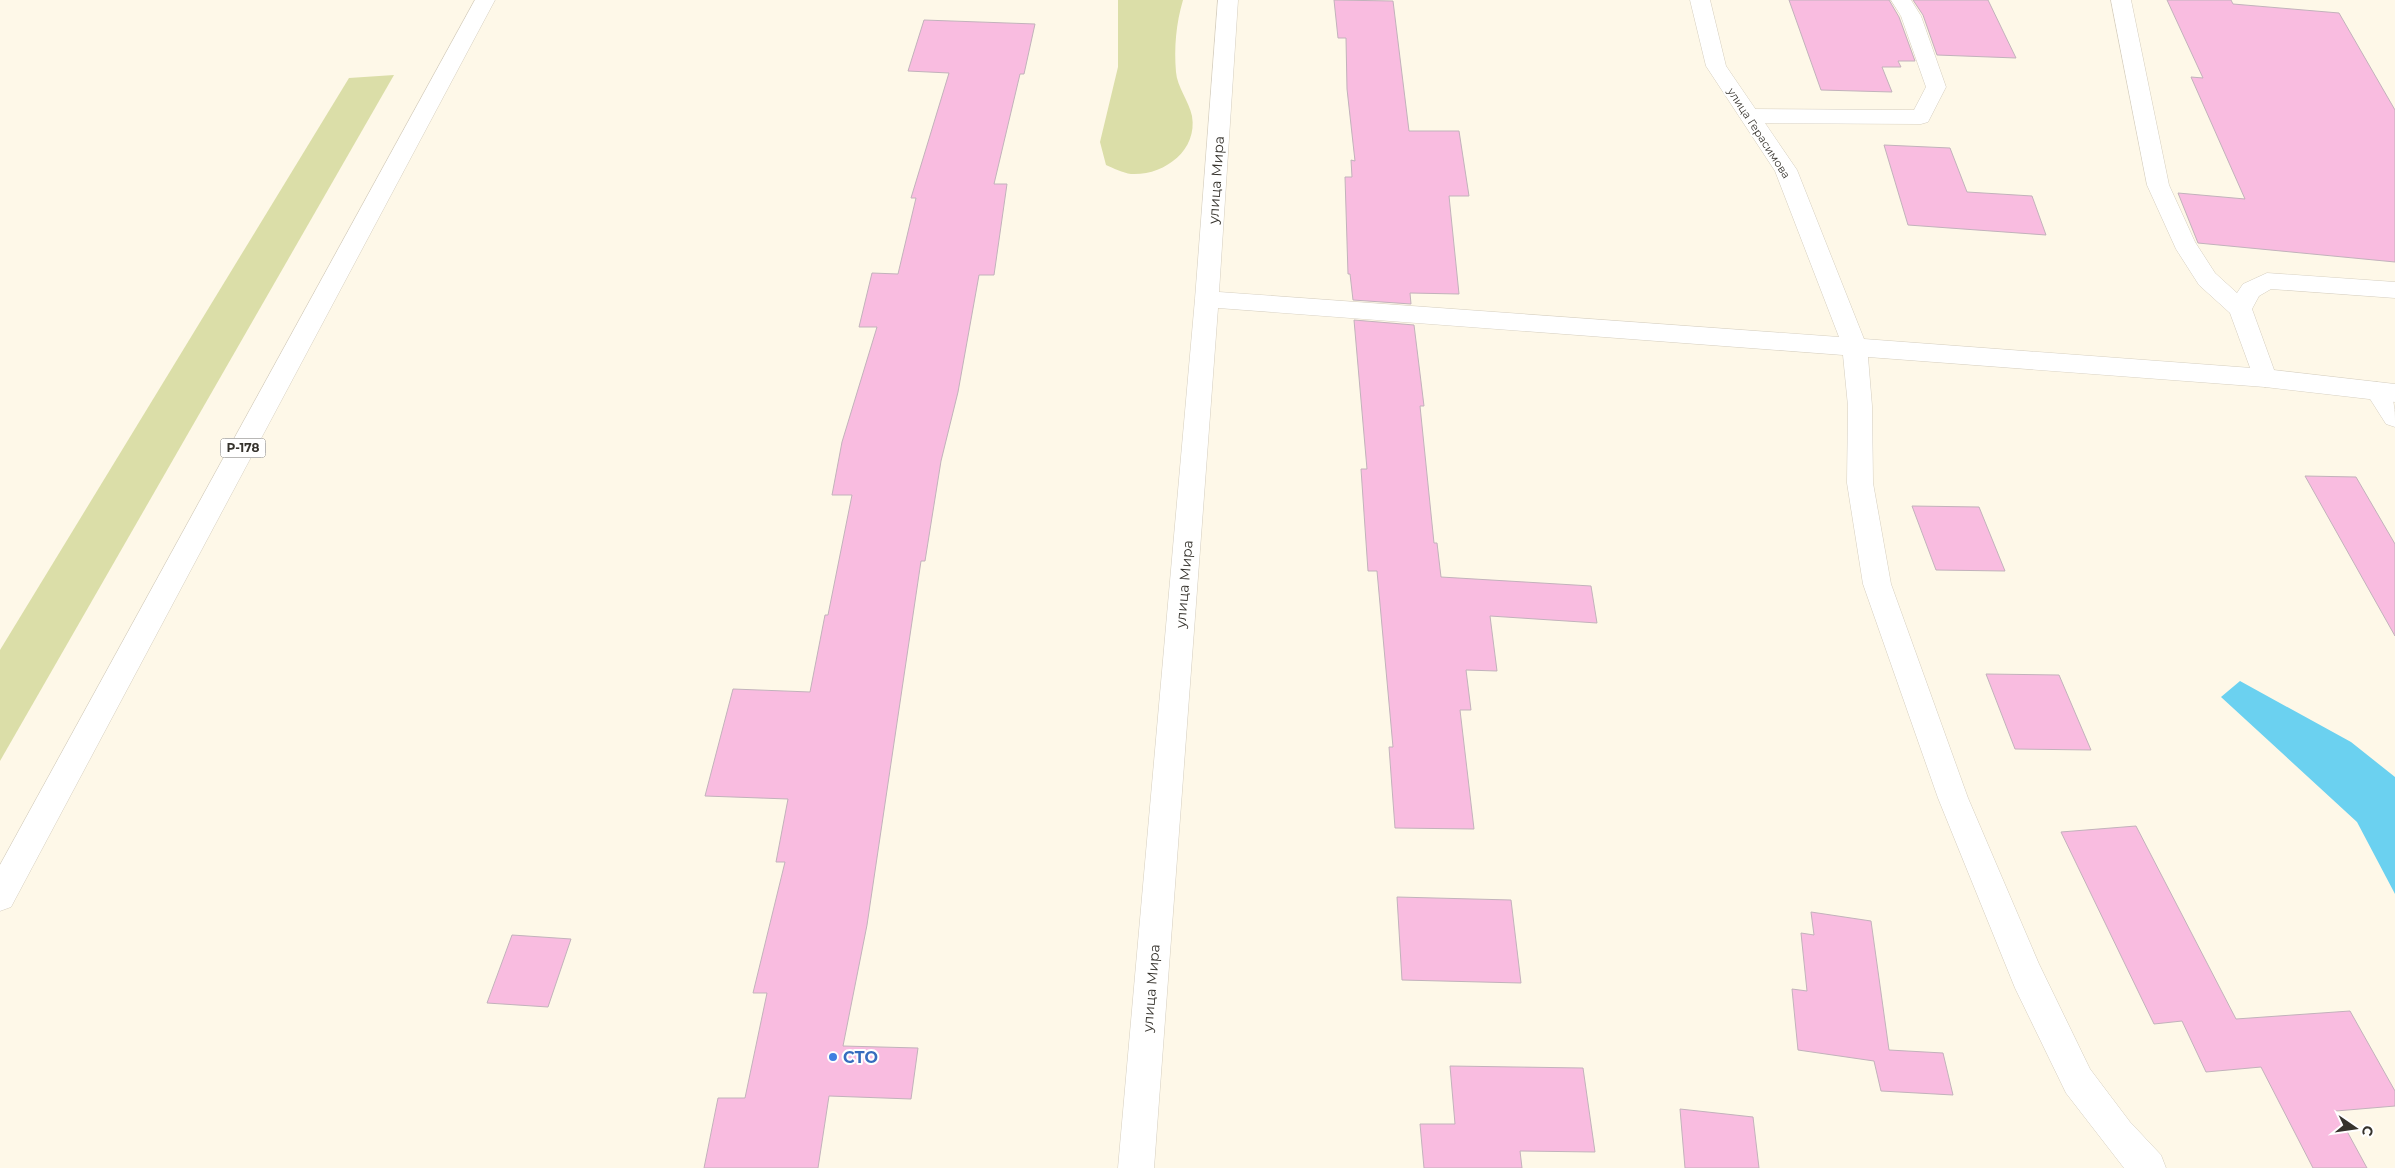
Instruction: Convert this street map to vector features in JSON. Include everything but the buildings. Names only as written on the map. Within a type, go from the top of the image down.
[{"type":"main road","name":"Р-178","points":[[0,896],[485,0]]},
{"type":"main road","name":"улица Мира","points":[[1136,1168],[1208,299],[1228,0]]},
{"type":"main road","name":"улица Герасимова","points":[[1700,0],[1716,66],[1786,170],[1855,349],[1860,406],[1860,483],[1877,584],[1949,789],[2028,976],[2078,1081],[2118,1134],[2148,1168]]},
{"type":"main road","points":[[1750,116],[1921,117],[1936,86],[1911,16],[1901,0]]},
{"type":"main road","points":[[2121,0],[2158,185],[2184,244],[2202,272],[2207,279],[2240,309],[2265,378]]},
{"type":"main road","points":[[2240,309],[2251,290],[2267,281],[2395,290]]},
{"type":"main road","points":[[1208,299],[1855,349],[2265,378],[2386,392],[2395,417]]},
{"type":"green space","points":[[1118,0],[1183,0],[1176,36],[1175,54],[1178,83],[1192,116],[1190,140],[1176,159],[1155,171],[1143,174],[1131,174],[1106,165],[1100,142],[1118,67]]},
{"type":"green space","points":[[394,75],[0,761],[0,650],[349,78]]},
{"type":"water","points":[[2240,681],[2351,742],[2395,777],[2395,894],[2357,822],[2221,697]]},
{"type":"place","name":"СТО","points":[[833,1057]]}]
